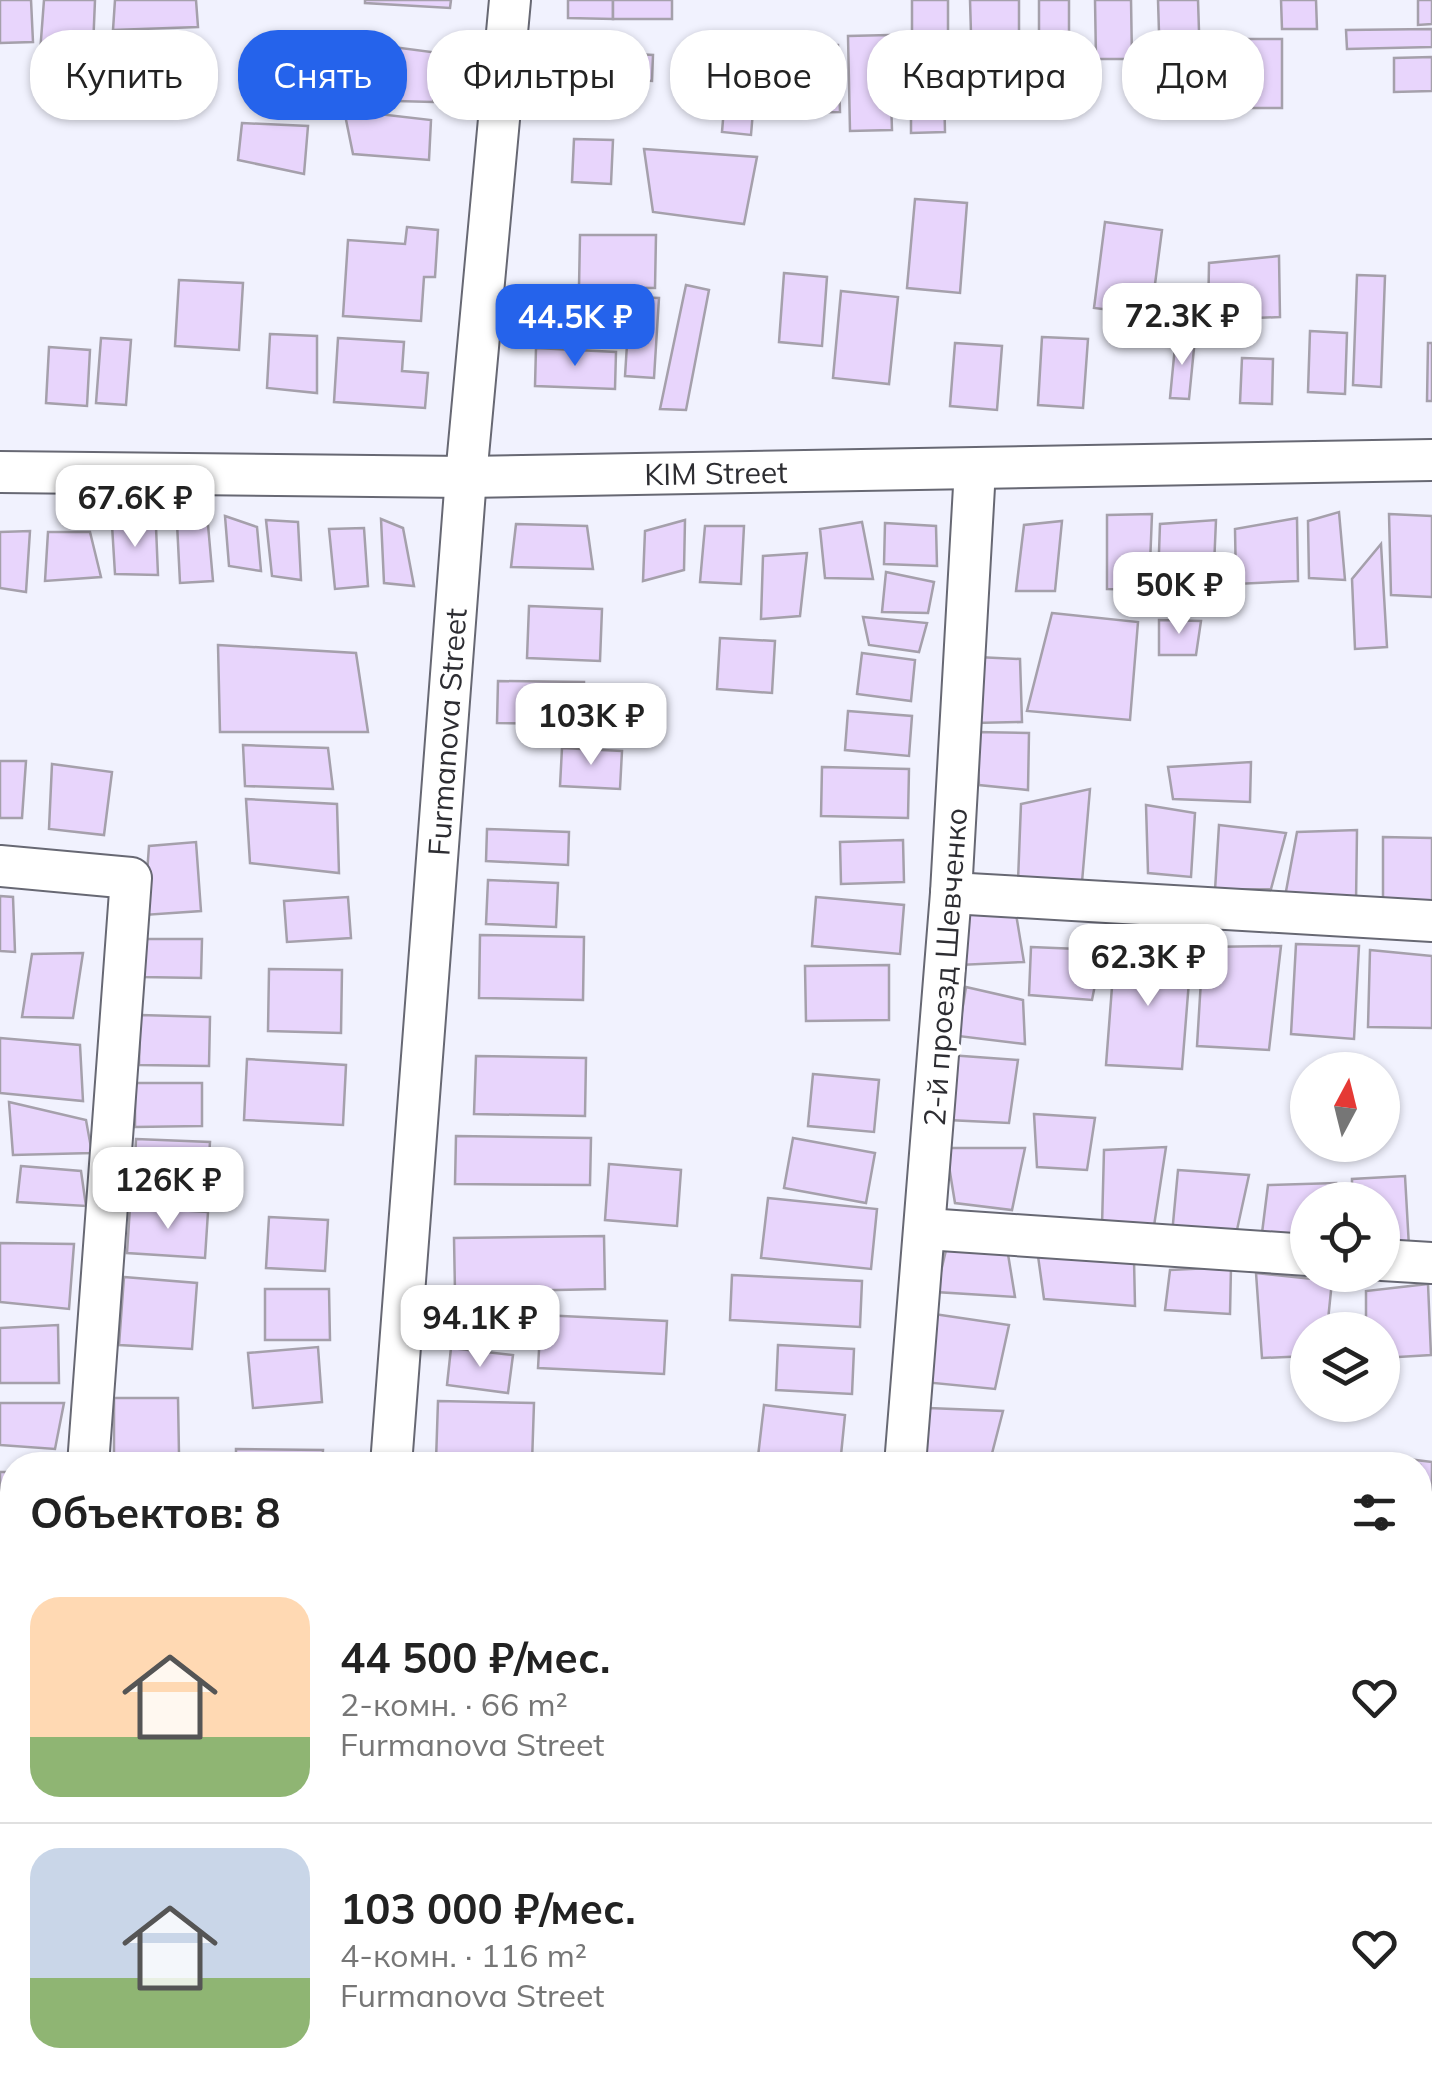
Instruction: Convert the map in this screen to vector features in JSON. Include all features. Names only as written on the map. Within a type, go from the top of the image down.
[{"type":"street","name":"Furmanova Street","points":[[391,1452],[466,477],[510,0]]},
{"type":"street","name":"KIM Street","points":[[0,472],[466,477],[1432,460]]},
{"type":"street","name":"2-й проезд Шевченко","points":[[905,1452],[951,892],[975,469]]},
{"type":"street","points":[[0,866],[131,878],[89,1452]]},
{"type":"street","points":[[951,892],[1432,920]]},
{"type":"street","points":[[926,1229],[1290,1254]]},
{"type":"street","points":[[1400,1261],[1432,1263]]},
{"type":"building","points":[[0,0],[31,0],[30,42],[0,43]]},
{"type":"building","points":[[44,0],[95,0],[94,30],[42,30]]},
{"type":"building","points":[[115,0],[196,0],[198,27],[113,30]]},
{"type":"building","points":[[365,0],[451,0],[450,8]]},
{"type":"building","points":[[568,0],[613,0],[613,19],[568,18]]},
{"type":"building","points":[[613,0],[672,0],[672,19],[613,19]]},
{"type":"building","points":[[912,0],[948,0],[948,30],[912,30]]},
{"type":"building","points":[[970,0],[1019,0],[1019,30],[971,30]]},
{"type":"building","points":[[1039,0],[1069,0],[1069,30],[1039,30]]},
{"type":"building","points":[[1095,0],[1131,0],[1132,30],[1122,30],[1122,59],[1102,59],[1102,30],[1096,30]]},
{"type":"building","points":[[1158,0],[1198,0],[1199,30],[1159,30]]},
{"type":"building","points":[[1281,0],[1316,0],[1317,29],[1282,29]]},
{"type":"building","points":[[1418,0],[1432,0],[1432,24],[1418,25]]},
{"type":"building","points":[[1432,29],[1432,47],[1347,49],[1346,30]]},
{"type":"building","points":[[848,36],[867,36],[867,120],[892,120],[892,130],[850,131]]},
{"type":"building","points":[[1264,39],[1282,39],[1282,108],[1264,108]]},
{"type":"building","points":[[407,49],[427,51],[427,102],[407,101]]},
{"type":"building","points":[[650,55],[653,55],[650,81]]},
{"type":"building","points":[[1432,57],[1432,91],[1394,92],[1394,58]]},
{"type":"building","points":[[346,120],[431,120],[429,160],[353,154]]},
{"type":"building","points":[[723,120],[752,120],[751,135],[722,132]]},
{"type":"building","points":[[911,120],[945,120],[945,132],[911,133]]},
{"type":"building","points":[[242,123],[308,126],[304,174],[238,160]]},
{"type":"building","points":[[574,139],[613,140],[611,184],[572,182]]},
{"type":"building","points":[[644,149],[757,157],[744,224],[653,212]]},
{"type":"building","points":[[915,199],[967,203],[960,293],[907,288]]},
{"type":"building","points":[[1105,222],[1162,230],[1151,315],[1094,308]]},
{"type":"building","points":[[407,227],[438,230],[435,277],[424,277],[421,321],[343,316],[348,240],[405,244]]},
{"type":"building","points":[[580,235],[656,235],[655,288],[579,287]]},
{"type":"building","points":[[1279,256],[1280,317],[1208,320],[1209,263]]},
{"type":"building","points":[[784,273],[827,277],[822,346],[779,342]]},
{"type":"building","points":[[1357,275],[1385,276],[1381,387],[1353,385]]},
{"type":"building","points":[[179,280],[243,283],[239,350],[175,346]]},
{"type":"building","points":[[686,285],[709,290],[686,410],[660,409]]},
{"type":"building","points":[[841,291],[898,297],[889,384],[833,378]]},
{"type":"building","points":[[561,296],[621,297],[621,342],[560,341]]},
{"type":"building","points":[[630,297],[659,298],[654,378],[625,376]]},
{"type":"building","points":[[1310,331],[1347,333],[1345,394],[1308,392]]},
{"type":"building","points":[[270,334],[317,336],[317,393],[267,388]]},
{"type":"building","points":[[1176,336],[1195,338],[1189,399],[1170,398]]},
{"type":"building","points":[[1042,337],[1088,339],[1083,408],[1038,405]]},
{"type":"building","points":[[101,338],[131,340],[126,405],[96,403]]},
{"type":"building","points":[[338,338],[404,342],[402,371],[428,373],[425,408],[334,402]]},
{"type":"building","points":[[955,343],[1002,346],[997,410],[950,406]]},
{"type":"building","points":[[1428,343],[1432,343],[1432,401],[1427,401]]},
{"type":"building","points":[[49,347],[90,350],[87,406],[46,403]]},
{"type":"building","points":[[536,348],[616,352],[615,389],[535,386]]},
{"type":"building","points":[[1242,358],[1273,359],[1272,404],[1240,403]]},
{"type":"building","points":[[1339,512],[1345,580],[1309,578],[1308,521]]},
{"type":"building","points":[[1152,514],[1149,590],[1107,589],[1107,515]]},
{"type":"building","points":[[1389,514],[1432,516],[1432,597],[1391,595]]},
{"type":"building","points":[[225,516],[257,527],[261,571],[229,566]]},
{"type":"building","points":[[1297,518],[1298,581],[1236,584],[1235,529]]},
{"type":"building","points":[[381,519],[403,528],[414,586],[384,583]]},
{"type":"building","points":[[266,520],[298,522],[301,580],[272,576]]},
{"type":"building","points":[[685,520],[684,570],[643,581],[645,531]]},
{"type":"building","points":[[1216,520],[1212,613],[1157,608],[1160,524]]},
{"type":"building","points":[[1062,521],[1055,591],[1016,591],[1024,525]]},
{"type":"building","points":[[862,522],[873,579],[825,578],[820,529]]},
{"type":"building","points":[[177,523],[208,525],[213,581],[180,583]]},
{"type":"building","points":[[885,523],[936,526],[937,566],[884,564]]},
{"type":"building","points":[[516,524],[587,526],[593,569],[511,567]]},
{"type":"building","points":[[112,525],[156,527],[158,575],[115,574]]},
{"type":"building","points":[[705,526],[744,526],[741,584],[700,582]]},
{"type":"building","points":[[364,528],[368,586],[335,589],[329,529]]},
{"type":"building","points":[[30,531],[26,592],[0,588],[0,532]]},
{"type":"building","points":[[48,532],[90,532],[101,577],[45,581]]},
{"type":"building","points":[[1381,544],[1387,647],[1355,649],[1352,579]]},
{"type":"building","points":[[807,553],[800,616],[761,619],[763,556]]},
{"type":"building","points":[[886,572],[934,582],[928,613],[882,612]]},
{"type":"building","points":[[529,606],[602,609],[600,661],[527,658]]},
{"type":"building","points":[[1052,613],[1138,622],[1130,720],[1027,711]]},
{"type":"building","points":[[863,617],[927,623],[919,652],[869,645]]},
{"type":"building","points":[[1159,620],[1201,621],[1196,655],[1159,655]]},
{"type":"building","points":[[720,638],[775,641],[772,693],[717,689]]},
{"type":"building","points":[[218,645],[356,653],[368,732],[220,732]]},
{"type":"building","points":[[862,653],[915,660],[911,701],[857,694]]},
{"type":"building","points":[[977,657],[1020,659],[1022,722],[974,723]]},
{"type":"building","points":[[498,681],[584,682],[584,724],[497,723]]},
{"type":"building","points":[[848,711],[912,716],[909,756],[845,750]]},
{"type":"building","points":[[976,732],[1029,733],[1028,790],[979,785]]},
{"type":"building","points":[[243,745],[328,748],[333,789],[245,786]]},
{"type":"building","points":[[562,748],[622,751],[620,789],[560,786]]},
{"type":"building","points":[[0,761],[26,761],[22,818],[0,818]]},
{"type":"building","points":[[1251,762],[1250,802],[1173,799],[1168,767]]},
{"type":"building","points":[[52,764],[112,772],[104,835],[49,829]]},
{"type":"building","points":[[822,767],[909,769],[908,818],[821,816]]},
{"type":"building","points":[[1090,789],[1082,882],[1018,881],[1021,804]]},
{"type":"building","points":[[246,799],[337,804],[339,873],[250,863]]},
{"type":"building","points":[[1146,805],[1195,813],[1191,877],[1148,873]]},
{"type":"building","points":[[1219,825],[1286,833],[1271,889],[1215,890]]},
{"type":"building","points":[[487,829],[569,832],[568,865],[486,861]]},
{"type":"building","points":[[1357,830],[1356,903],[1284,902],[1297,832]]},
{"type":"building","points":[[1383,837],[1432,838],[1432,908],[1383,906]]},
{"type":"building","points":[[903,840],[904,882],[841,884],[840,842]]},
{"type":"building","points":[[196,842],[201,911],[144,915],[149,846]]},
{"type":"building","points":[[488,880],[558,883],[556,927],[486,924]]},
{"type":"building","points":[[0,896],[13,897],[15,952],[0,951]]},
{"type":"building","points":[[348,897],[351,938],[287,942],[284,901]]},
{"type":"building","points":[[816,897],[904,905],[900,954],[812,946]]},
{"type":"building","points":[[1015,908],[1024,962],[959,965],[961,911]]},
{"type":"building","points":[[480,935],[584,937],[583,1000],[479,998]]},
{"type":"building","points":[[141,939],[202,939],[201,978],[141,977]]},
{"type":"building","points":[[1296,944],[1359,946],[1354,1039],[1291,1034]]},
{"type":"building","points":[[1281,946],[1269,1050],[1197,1046],[1203,947]]},
{"type":"building","points":[[1031,947],[1102,950],[1092,1000],[1029,995]]},
{"type":"building","points":[[1115,948],[1191,956],[1182,1069],[1106,1065]]},
{"type":"building","points":[[1370,950],[1432,956],[1432,1028],[1368,1027]]},
{"type":"building","points":[[83,953],[73,1018],[22,1017],[32,954]]},
{"type":"building","points":[[889,965],[889,1020],[806,1021],[805,966]]},
{"type":"building","points":[[269,969],[342,970],[341,1033],[268,1031]]},
{"type":"building","points":[[966,987],[1023,1000],[1025,1044],[958,1036]]},
{"type":"building","points":[[140,1015],[210,1017],[209,1066],[139,1065]]},
{"type":"building","points":[[0,1038],[80,1045],[83,1101],[0,1093]]},
{"type":"building","points":[[949,1055],[1018,1060],[1009,1123],[948,1120]]},
{"type":"building","points":[[476,1056],[586,1058],[585,1116],[474,1114]]},
{"type":"building","points":[[247,1059],[346,1065],[343,1125],[244,1120]]},
{"type":"building","points":[[813,1074],[879,1080],[874,1132],[808,1126]]},
{"type":"building","points":[[135,1083],[202,1083],[202,1126],[135,1127]]},
{"type":"building","points":[[9,1102],[86,1120],[92,1153],[13,1155]]},
{"type":"building","points":[[1034,1114],[1095,1118],[1087,1170],[1037,1167]]},
{"type":"building","points":[[456,1136],[591,1138],[590,1185],[455,1184]]},
{"type":"building","points":[[793,1138],[875,1153],[866,1203],[784,1188]]},
{"type":"building","points":[[136,1139],[210,1142],[207,1189],[134,1186]]},
{"type":"building","points":[[1166,1147],[1154,1226],[1102,1226],[1104,1150]]},
{"type":"building","points":[[946,1148],[1025,1148],[1012,1210],[955,1203]]},
{"type":"building","points":[[609,1164],[681,1170],[677,1226],[605,1220]]},
{"type":"building","points":[[21,1166],[81,1171],[86,1206],[17,1202]]},
{"type":"building","points":[[1178,1170],[1249,1175],[1235,1239],[1172,1234]]},
{"type":"building","points":[[1405,1176],[1409,1247],[1400,1247],[1400,1182],[1352,1179]]},
{"type":"building","points":[[1290,1184],[1290,1236],[1262,1233],[1268,1185]]},
{"type":"building","points":[[768,1198],[877,1209],[871,1269],[761,1258]]},
{"type":"building","points":[[130,1207],[208,1212],[205,1258],[127,1253]]},
{"type":"building","points":[[269,1217],[328,1220],[325,1271],[266,1268]]},
{"type":"building","points":[[604,1236],[605,1289],[455,1292],[454,1238]]},
{"type":"building","points":[[0,1243],[74,1244],[69,1309],[0,1302]]},
{"type":"building","points":[[947,1246],[1007,1248],[1015,1297],[936,1292]]},
{"type":"building","points":[[1038,1256],[1134,1260],[1135,1306],[1044,1299]]},
{"type":"building","points":[[1231,1267],[1230,1314],[1165,1310],[1170,1270]]},
{"type":"building","points":[[1256,1273],[1290,1277],[1290,1292],[1331,1292],[1329,1312],[1290,1312],[1290,1357],[1262,1358]]},
{"type":"building","points":[[732,1275],[862,1281],[860,1327],[730,1320]]},
{"type":"building","points":[[124,1277],[197,1283],[192,1349],[119,1345]]},
{"type":"building","points":[[1428,1284],[1431,1355],[1400,1357],[1400,1312],[1366,1312],[1366,1292],[1400,1292],[1400,1287]]},
{"type":"building","points":[[265,1289],[329,1289],[330,1340],[265,1340]]},
{"type":"building","points":[[934,1314],[1009,1325],[995,1389],[923,1382]]},
{"type":"building","points":[[541,1315],[667,1321],[664,1374],[538,1368]]},
{"type":"building","points":[[58,1325],[59,1383],[0,1383],[0,1328]]},
{"type":"building","points":[[778,1345],[854,1349],[852,1394],[776,1390]]},
{"type":"building","points":[[318,1347],[322,1402],[253,1408],[248,1353]]},
{"type":"building","points":[[451,1348],[513,1355],[508,1393],[447,1385]]},
{"type":"building","points":[[114,1398],[178,1398],[179,1452],[114,1452]]},
{"type":"building","points":[[438,1401],[534,1403],[532,1452],[436,1452]]},
{"type":"building","points":[[0,1403],[64,1403],[55,1449],[0,1445]]},
{"type":"building","points":[[764,1405],[845,1415],[841,1452],[759,1452]]},
{"type":"building","points":[[928,1408],[1003,1411],[992,1452],[921,1452]]},
{"type":"building","points":[[236,1449],[323,1450],[323,1452]]}]
